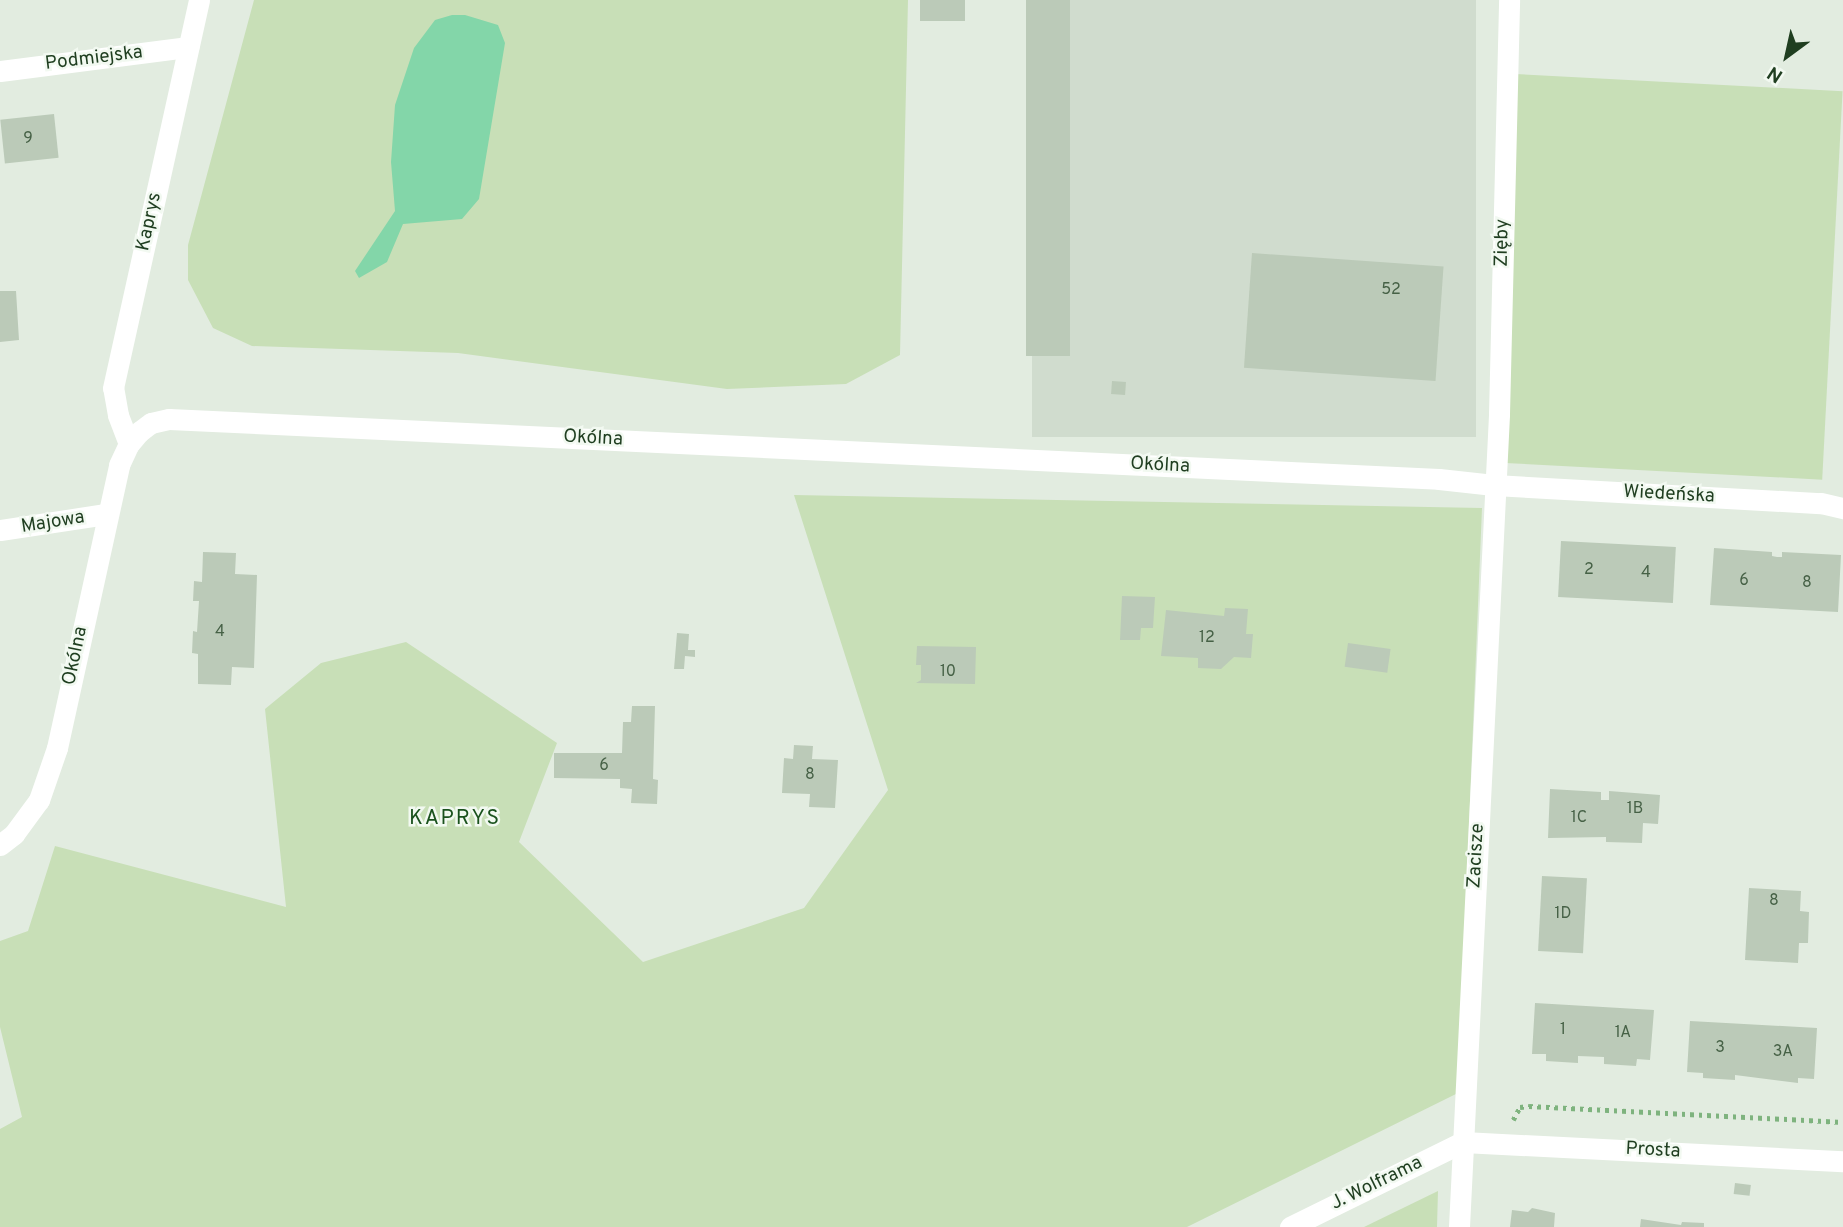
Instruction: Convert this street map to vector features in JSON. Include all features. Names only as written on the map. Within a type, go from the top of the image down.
[{"type":"street","name":"Kaprys","points":[[129,444],[118,415],[113,388],[199,0]]},
{"type":"street","name":"Zięby","points":[[1494,485],[1499,414],[1509,0]]},
{"type":"street","name":"Podmiejska","points":[[0,71],[188,47]]},
{"type":"street","name":"Okólna","points":[[0,845],[15,834],[39,800],[57,748],[118,465],[129,444],[151,423],[169,419],[1411,478],[1494,485]]},
{"type":"street","name":"Wiedeńska","points":[[1494,485],[1821,503],[1843,508]]},
{"type":"street","name":"Zacisze","points":[[1459,1227],[1494,485]]},
{"type":"street","name":"Majowa","points":[[0,530],[106,514]]},
{"type":"street","name":"Prosta","points":[[1463,1142],[1843,1161]]},
{"type":"street","name":"J. Wolframa","points":[[1290,1227],[1463,1142]]},
{"type":"path","points":[[1511,1144],[1515,1114],[1520,1107],[1529,1106],[1843,1122]]},
{"type":"shaded area","points":[[254,0],[908,0],[900,355],[846,384],[727,389],[458,353],[252,346],[213,328],[188,280],[188,245]]},
{"type":"shaded area","points":[[1032,0],[1476,0],[1476,437],[1032,437]]},
{"type":"shaded area","points":[[452,15],[465,15],[498,25],[505,43],[479,199],[462,219],[403,224],[387,262],[359,278],[355,271],[395,211],[391,162],[395,105],[414,48],[435,20]]},
{"type":"shaded area","points":[[1515,74],[1843,91],[1822,480],[1495,462]]},
{"type":"shaded area","points":[[794,495],[1482,508],[1458,1093],[1187,1227],[0,1227],[0,1129],[22,1117],[0,1027],[0,941],[28,931],[55,846],[286,907],[265,709],[321,663],[406,642],[557,743],[519,842],[643,962],[804,908],[888,790]]},
{"type":"shaded area","points":[[1438,1191],[1437,1227],[1364,1227]]},
{"type":"building","points":[[920,0],[965,0],[965,21],[920,21]]},
{"type":"building","points":[[1026,0],[1070,0],[1070,356],[1026,356]]},
{"type":"building","points":[[54,114],[59,158],[5,163],[0,120]]},
{"type":"building","points":[[1252,253],[1444,266],[1436,381],[1244,368]]},
{"type":"building","points":[[0,291],[16,291],[19,340],[0,342]]},
{"type":"building","points":[[1112,381],[1126,382],[1125,395],[1111,394]]},
{"type":"building","points":[[1561,541],[1676,547],[1673,603],[1558,597]]},
{"type":"building","points":[[1714,548],[1772,552],[1772,556],[1777,557],[1782,557],[1782,552],[1841,555],[1838,612],[1710,605]]},
{"type":"building","points":[[203,552],[236,553],[235,574],[257,575],[254,668],[232,667],[231,685],[198,684],[198,654],[192,653],[193,631],[197,632],[199,601],[193,601],[194,581],[202,582]]},
{"type":"building","points":[[1122,596],[1155,597],[1153,628],[1141,628],[1140,640],[1120,640]]},
{"type":"building","points":[[1225,608],[1248,609],[1246,634],[1253,634],[1251,658],[1234,657],[1221,669],[1198,668],[1198,658],[1161,656],[1166,610],[1224,616]]},
{"type":"building","points":[[677,633],[689,634],[688,650],[695,650],[695,657],[685,656],[684,669],[674,669]]},
{"type":"building","points":[[1348,643],[1391,649],[1387,673],[1345,667]]},
{"type":"building","points":[[917,646],[976,647],[975,684],[916,683],[921,680],[921,665],[916,665]]},
{"type":"building","points":[[632,706],[655,706],[653,779],[658,780],[657,804],[631,803],[632,789],[620,788],[620,779],[554,778],[554,753],[622,753],[623,722],[631,722]]},
{"type":"building","points":[[794,745],[813,746],[812,759],[838,760],[835,808],[809,807],[810,794],[782,793],[784,758],[793,759]]},
{"type":"building","points":[[1550,789],[1601,792],[1601,800],[1609,800],[1609,791],[1660,795],[1658,824],[1643,823],[1642,843],[1606,842],[1606,837],[1548,838]]},
{"type":"building","points":[[1542,876],[1587,878],[1583,953],[1538,951]]},
{"type":"building","points":[[1749,888],[1801,891],[1800,911],[1809,912],[1808,943],[1799,943],[1798,963],[1745,960]]},
{"type":"building","points":[[1535,1003],[1654,1010],[1650,1060],[1637,1059],[1636,1066],[1604,1064],[1604,1057],[1578,1056],[1578,1063],[1546,1061],[1546,1054],[1532,1054]]},
{"type":"building","points":[[1690,1021],[1817,1028],[1814,1079],[1798,1078],[1798,1083],[1735,1075],[1735,1080],[1703,1078],[1703,1073],[1687,1072]]},
{"type":"building","points":[[1735,1183],[1751,1185],[1750,1196],[1734,1194]]},
{"type":"building","points":[[1532,1208],[1555,1213],[1554,1227],[1510,1227],[1512,1210],[1528,1212]]},
{"type":"building","points":[[1641,1219],[1681,1225],[1682,1222],[1704,1223],[1704,1227],[1640,1227]]},
{"type":"district","name":"KAPRYS","points":[[455,819]]}]
